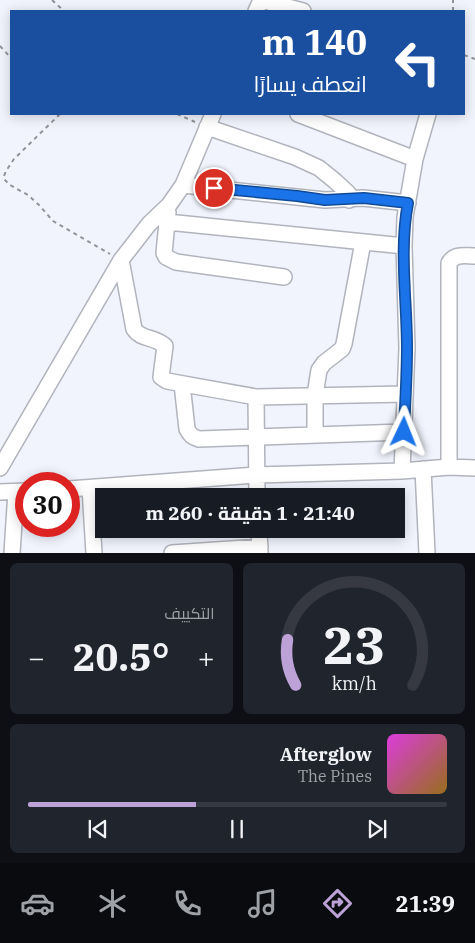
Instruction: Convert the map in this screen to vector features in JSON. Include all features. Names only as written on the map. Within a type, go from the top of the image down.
[{"type":"street","points":[[256,10],[261,0],[299,10]]},
{"type":"street","points":[[301,115],[415,159]]},
{"type":"street","points":[[402,471],[407,348],[405,217],[415,159],[428,115]]},
{"type":"street","points":[[0,468],[121,260],[149,224],[169,206],[183,185],[210,120],[319,168],[336,180],[348,193],[349,200]]},
{"type":"street","points":[[183,185],[325,200],[364,198],[408,203]]},
{"type":"street","points":[[169,206],[164,254],[166,257],[176,262],[284,277]]},
{"type":"street","points":[[167,222],[404,246]]},
{"type":"street","points":[[315,435],[315,395],[319,370],[324,363],[342,349],[344,344],[363,242]]},
{"type":"street","points":[[449,467],[449,263],[456,256],[475,256]]},
{"type":"street","points":[[121,260],[134,329],[137,334],[160,341],[165,346],[161,377],[167,381],[256,397],[406,394]]},
{"type":"street","points":[[182,384],[187,429],[193,437],[404,432]]},
{"type":"street","points":[[256,397],[257,488]]},
{"type":"street","points":[[80,488],[256,475],[402,471],[449,467],[475,468]]},
{"type":"street","points":[[423,469],[427,553]]},
{"type":"street","points":[[90,488],[94,553]]},
{"type":"street","points":[[0,492],[15,492]]},
{"type":"street","points":[[12,553],[15,533]]},
{"type":"street","points":[[172,553],[260,550]]},
{"type":"path","points":[[52,0],[63,10]]},
{"type":"path","points":[[0,46],[10,57]]},
{"type":"path","points":[[59,115],[14,159],[6,171],[4,179],[10,185],[28,195],[53,221],[121,260]]},
{"type":"path","points":[[182,115],[210,120]]},
{"type":"route","points":[[214,188],[325,200],[364,198],[408,203],[405,217],[404,246],[407,348],[404,432]]}]
